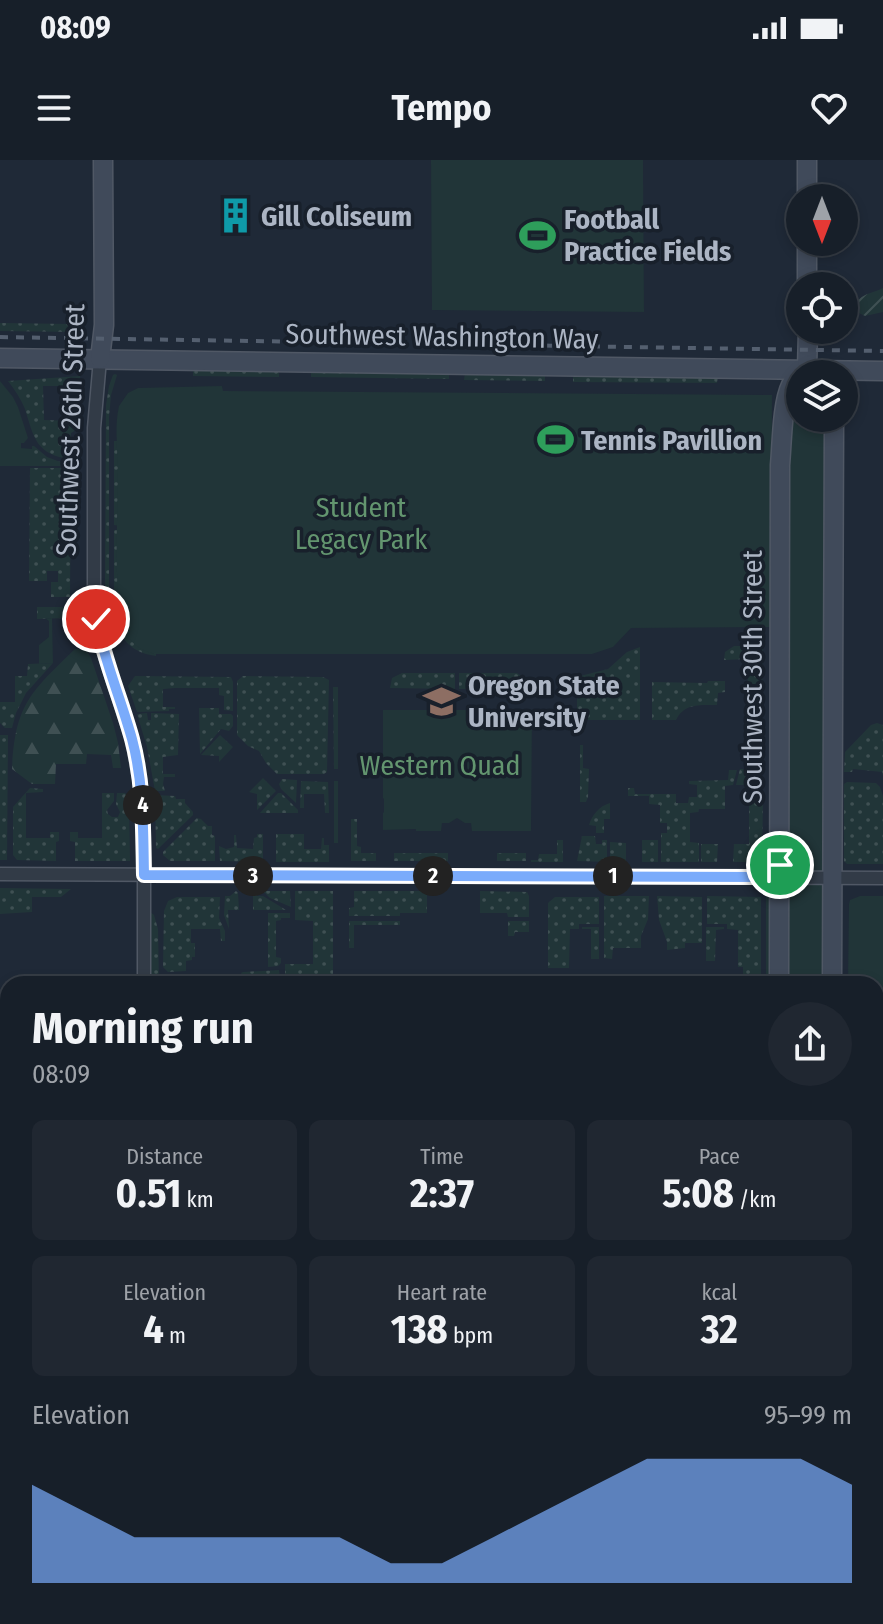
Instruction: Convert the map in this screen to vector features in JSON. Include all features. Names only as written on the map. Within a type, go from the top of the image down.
[{"type":"street","name":"Southwest 26th Street","points":[[103,160],[104,325],[94,428],[94,602],[101,644],[132,739],[142,794],[144,976]]},
{"type":"street","points":[[807,160],[807,184]]},
{"type":"street","name":"Southwest Washington Way","points":[[0,358],[786,374]]},
{"type":"street","name":"Southwest Washington Way","points":[[858,372],[883,371]]},
{"type":"street","name":"Southwest 30th Street","points":[[779,976],[780,465],[786,409]]},
{"type":"street","points":[[832,976],[834,432]]},
{"type":"street","points":[[0,874],[883,878]]},
{"type":"green space","name":"Football Practice Fields","points":[[431,160],[643,160],[644,312],[432,310]]},
{"type":"green space","points":[[883,288],[883,312],[865,316],[859,313],[858,302],[866,294]]},
{"type":"green space","points":[[0,323],[70,324],[76,332],[0,331]]},
{"type":"green space","points":[[193,369],[279,370],[279,377],[193,376]]},
{"type":"green space","points":[[311,371],[449,373],[449,379],[311,377]]},
{"type":"green space","points":[[465,373],[545,374],[545,381],[464,380]]},
{"type":"green space","points":[[115,374],[109,417],[109,594],[105,594],[106,405],[109,386]]},
{"type":"green space","points":[[573,375],[718,377],[717,383],[573,382]]},
{"type":"green space","points":[[80,376],[81,403],[76,403],[75,386],[43,386],[44,420],[75,421],[75,410],[81,410],[81,427],[71,433],[71,459],[59,457],[50,454],[38,443],[23,405],[8,381]]},
{"type":"green space","points":[[0,381],[18,407],[28,438],[21,443],[21,448],[32,449],[32,466],[0,466]]},
{"type":"green space","name":"Student Legacy Park","points":[[222,386],[223,391],[772,395],[771,627],[631,628],[613,647],[592,654],[147,652],[135,645],[126,634],[119,603],[116,431],[119,406],[128,393],[138,388]]},
{"type":"green space","points":[[786,421],[786,432],[826,432],[825,976],[782,976]]},
{"type":"green space","points":[[114,441],[121,441],[121,526],[114,525]]},
{"type":"green space","points":[[32,446],[47,457],[63,463],[63,466],[32,466]]},
{"type":"green space","points":[[30,468],[71,468],[70,597],[51,597],[51,582],[58,582],[58,571],[47,571],[47,581],[29,581]]},
{"type":"green space","points":[[114,530],[121,530],[121,599],[114,599]]},
{"type":"green space","points":[[37,607],[66,607],[66,618],[37,619]]},
{"type":"green space","points":[[116,607],[121,607],[156,641],[156,656],[138,651],[125,640],[118,626]]},
{"type":"green space","points":[[52,618],[53,663],[39,664],[39,645],[49,637],[49,621],[46,619]]},
{"type":"green space","points":[[734,646],[763,646],[761,745],[747,745],[748,659],[724,660],[725,652]]},
{"type":"green space","points":[[640,647],[640,720],[577,720],[577,681],[580,676],[608,669],[627,652]]},
{"type":"green space","points":[[75,649],[86,649],[91,658],[113,723],[121,768],[113,768],[111,755],[87,754],[86,764],[56,764],[55,784],[32,784],[12,769],[17,729],[28,701]]},
{"type":"green space","points":[[53,663],[26,693],[12,728],[5,728],[0,723],[0,702],[15,702],[15,676],[27,676],[28,664]]},
{"type":"green space","points":[[402,673],[455,673],[455,689],[390,688],[392,678]]},
{"type":"green space","points":[[459,673],[517,673],[524,678],[525,688],[459,689]]},
{"type":"green space","points":[[135,676],[231,677],[233,711],[224,710],[224,696],[219,695],[219,688],[175,688],[163,689],[163,707],[175,709],[137,712],[128,686]]},
{"type":"green space","points":[[243,676],[323,677],[329,680],[327,772],[277,774],[259,751],[248,746],[237,735],[237,681]]},
{"type":"green space","points":[[725,681],[725,692],[718,693],[717,705],[688,708],[676,720],[652,720],[652,682]]},
{"type":"green space","points":[[333,687],[338,687],[338,769],[334,769]]},
{"type":"green space","points":[[199,708],[219,708],[219,714],[233,716],[233,726],[229,731],[221,729],[200,754]]},
{"type":"green space","name":"Western Quad","points":[[383,710],[532,710],[531,831],[472,831],[471,823],[457,818],[442,823],[441,831],[383,830]]},
{"type":"green space","points":[[147,713],[148,720],[151,720],[151,713],[179,714],[178,755],[163,757],[163,774],[175,774],[175,777],[164,777],[165,791],[155,791],[137,714]]},
{"type":"green space","points":[[871,725],[883,725],[883,776],[882,772],[853,769],[852,772],[844,772],[845,752]]},
{"type":"green space","points":[[0,735],[8,735],[7,860],[0,860]]},
{"type":"green space","points":[[220,735],[233,747],[219,762],[219,756],[201,755]]},
{"type":"green space","points":[[580,745],[583,745],[583,768],[589,769],[586,802],[580,802]]},
{"type":"green space","points":[[740,769],[744,769],[745,774],[758,774],[762,769],[762,785],[736,785]]},
{"type":"green space","points":[[729,770],[737,770],[733,785],[725,786],[725,809],[699,809],[690,813],[690,842],[699,843],[699,862],[661,862],[661,833],[667,833],[667,823],[660,823],[660,805],[649,804],[649,796],[628,796],[628,788],[634,788],[635,794],[676,794],[676,803],[688,803],[689,797],[697,797],[697,785],[689,784],[689,781],[728,780]]},
{"type":"green space","points":[[263,778],[276,791],[257,810],[257,794],[249,792]]},
{"type":"green space","points":[[282,779],[297,780],[296,803],[281,789],[279,784]]},
{"type":"green space","points":[[301,781],[328,782],[329,813],[325,813],[324,794],[304,794],[304,808],[300,808]]},
{"type":"green space","points":[[334,781],[338,781],[338,843],[334,843]]},
{"type":"green space","points":[[876,783],[880,787],[883,796],[883,864],[847,864],[844,861],[844,784]]},
{"type":"green space","points":[[30,788],[43,789],[43,792],[26,793],[26,838],[50,838],[50,832],[59,832],[56,861],[17,860],[13,855],[13,807]]},
{"type":"green space","points":[[102,793],[114,793],[114,801],[107,810],[112,817],[118,817],[120,812],[116,804],[117,793],[125,793],[129,798],[130,861],[75,861],[75,842],[70,841],[70,832],[78,832],[78,838],[102,838]]},
{"type":"green space","points":[[278,793],[298,810],[298,813],[260,813]]},
{"type":"green space","points":[[155,795],[185,799],[193,812],[158,849],[156,848]]},
{"type":"green space","points":[[749,799],[763,799],[762,862],[733,862],[734,844],[749,844]]},
{"type":"green space","points":[[610,803],[610,819],[604,819],[604,833],[596,833],[596,826],[589,825],[590,821],[599,809]]},
{"type":"green space","points":[[197,818],[212,826],[215,861],[170,861],[163,852]]},
{"type":"green space","points":[[351,819],[357,819],[357,846],[361,847],[361,853],[376,853],[376,861],[351,861]]},
{"type":"green space","points":[[257,834],[263,834],[263,862],[220,861],[219,846],[226,849],[234,847],[234,835],[237,848],[253,849]]},
{"type":"green space","points":[[276,834],[304,834],[304,849],[321,849],[324,838],[324,845],[329,845],[329,862],[276,862]]},
{"type":"green space","points":[[582,836],[595,836],[596,844],[607,840],[607,862],[577,861]]},
{"type":"green space","points":[[557,840],[563,840],[563,862],[531,862],[538,860],[539,854],[557,854]]},
{"type":"green space","points":[[642,840],[658,840],[658,862],[642,862]]},
{"type":"green space","points":[[610,842],[626,843],[626,862],[610,862]]},
{"type":"green space","points":[[701,844],[718,844],[717,862],[701,862]]},
{"type":"green space","points":[[394,853],[448,853],[448,861],[394,861]]},
{"type":"green space","points":[[497,853],[526,853],[526,861],[497,861]]},
{"type":"green space","points":[[0,888],[71,889],[61,897],[32,897],[32,912],[0,914]]},
{"type":"green space","points":[[236,891],[239,910],[228,910],[229,929],[224,915],[225,896]]},
{"type":"green space","points":[[253,891],[257,891],[257,896],[263,896],[286,910],[253,910]]},
{"type":"green space","points":[[261,891],[290,891],[291,907],[270,898]]},
{"type":"green space","points":[[295,891],[333,891],[333,976],[285,976],[285,964],[313,964],[313,921],[295,920]]},
{"type":"green space","points":[[354,891],[427,891],[427,913],[349,916],[349,908],[354,907]]},
{"type":"green space","points":[[480,891],[527,892],[529,917],[480,913]]},
{"type":"green space","points":[[604,896],[649,896],[648,919],[641,936],[641,948],[613,948],[612,959],[604,958]]},
{"type":"green space","points":[[657,896],[702,897],[702,943],[685,943],[685,948],[667,950],[659,920]]},
{"type":"green space","points":[[707,896],[761,897],[761,976],[743,976],[743,967],[738,967],[738,930],[727,929],[727,924],[707,924]]},
{"type":"green space","points":[[860,896],[883,896],[883,976],[848,976],[850,900]]},
{"type":"green space","points":[[177,897],[220,897],[219,918],[225,931],[225,941],[221,941],[220,929],[191,929],[195,957],[186,961],[186,971],[168,972],[163,967],[164,911],[168,901]]},
{"type":"green space","points":[[555,897],[599,897],[599,924],[579,924],[579,929],[570,929],[569,968],[548,968],[548,903]]},
{"type":"green space","points":[[766,897],[772,897],[772,976],[766,976]]},
{"type":"green space","points":[[150,912],[158,929],[159,976],[150,976]]},
{"type":"green space","points":[[268,913],[290,913],[290,918],[276,921],[276,957],[281,958],[281,963],[268,967]]},
{"type":"green space","points":[[349,921],[400,921],[400,925],[354,925],[354,948],[349,948]]},
{"type":"green space","points":[[508,921],[529,921],[529,932],[515,932],[514,936],[508,936]]},
{"type":"green space","points":[[582,927],[599,927],[599,959],[591,959],[591,929]]},
{"type":"green space","points":[[706,927],[724,927],[716,930],[715,961],[706,961]]},
{"type":"green space","points":[[279,970],[280,976],[242,976],[243,972]]},
{"type":"railway","points":[[0,337],[883,351]]},
{"type":"place","name":"Gill Coliseum","points":[[235,216]]},
{"type":"place","name":"Football Practice Fields","points":[[538,235]]},
{"type":"place","name":"Tennis Pavillion","points":[[555,440]]},
{"type":"place","name":"Oregon State University","points":[[442,701]]},
{"type":"route","points":[[96,619],[137,761],[142,794],[144,875],[780,877],[780,865]]}]
